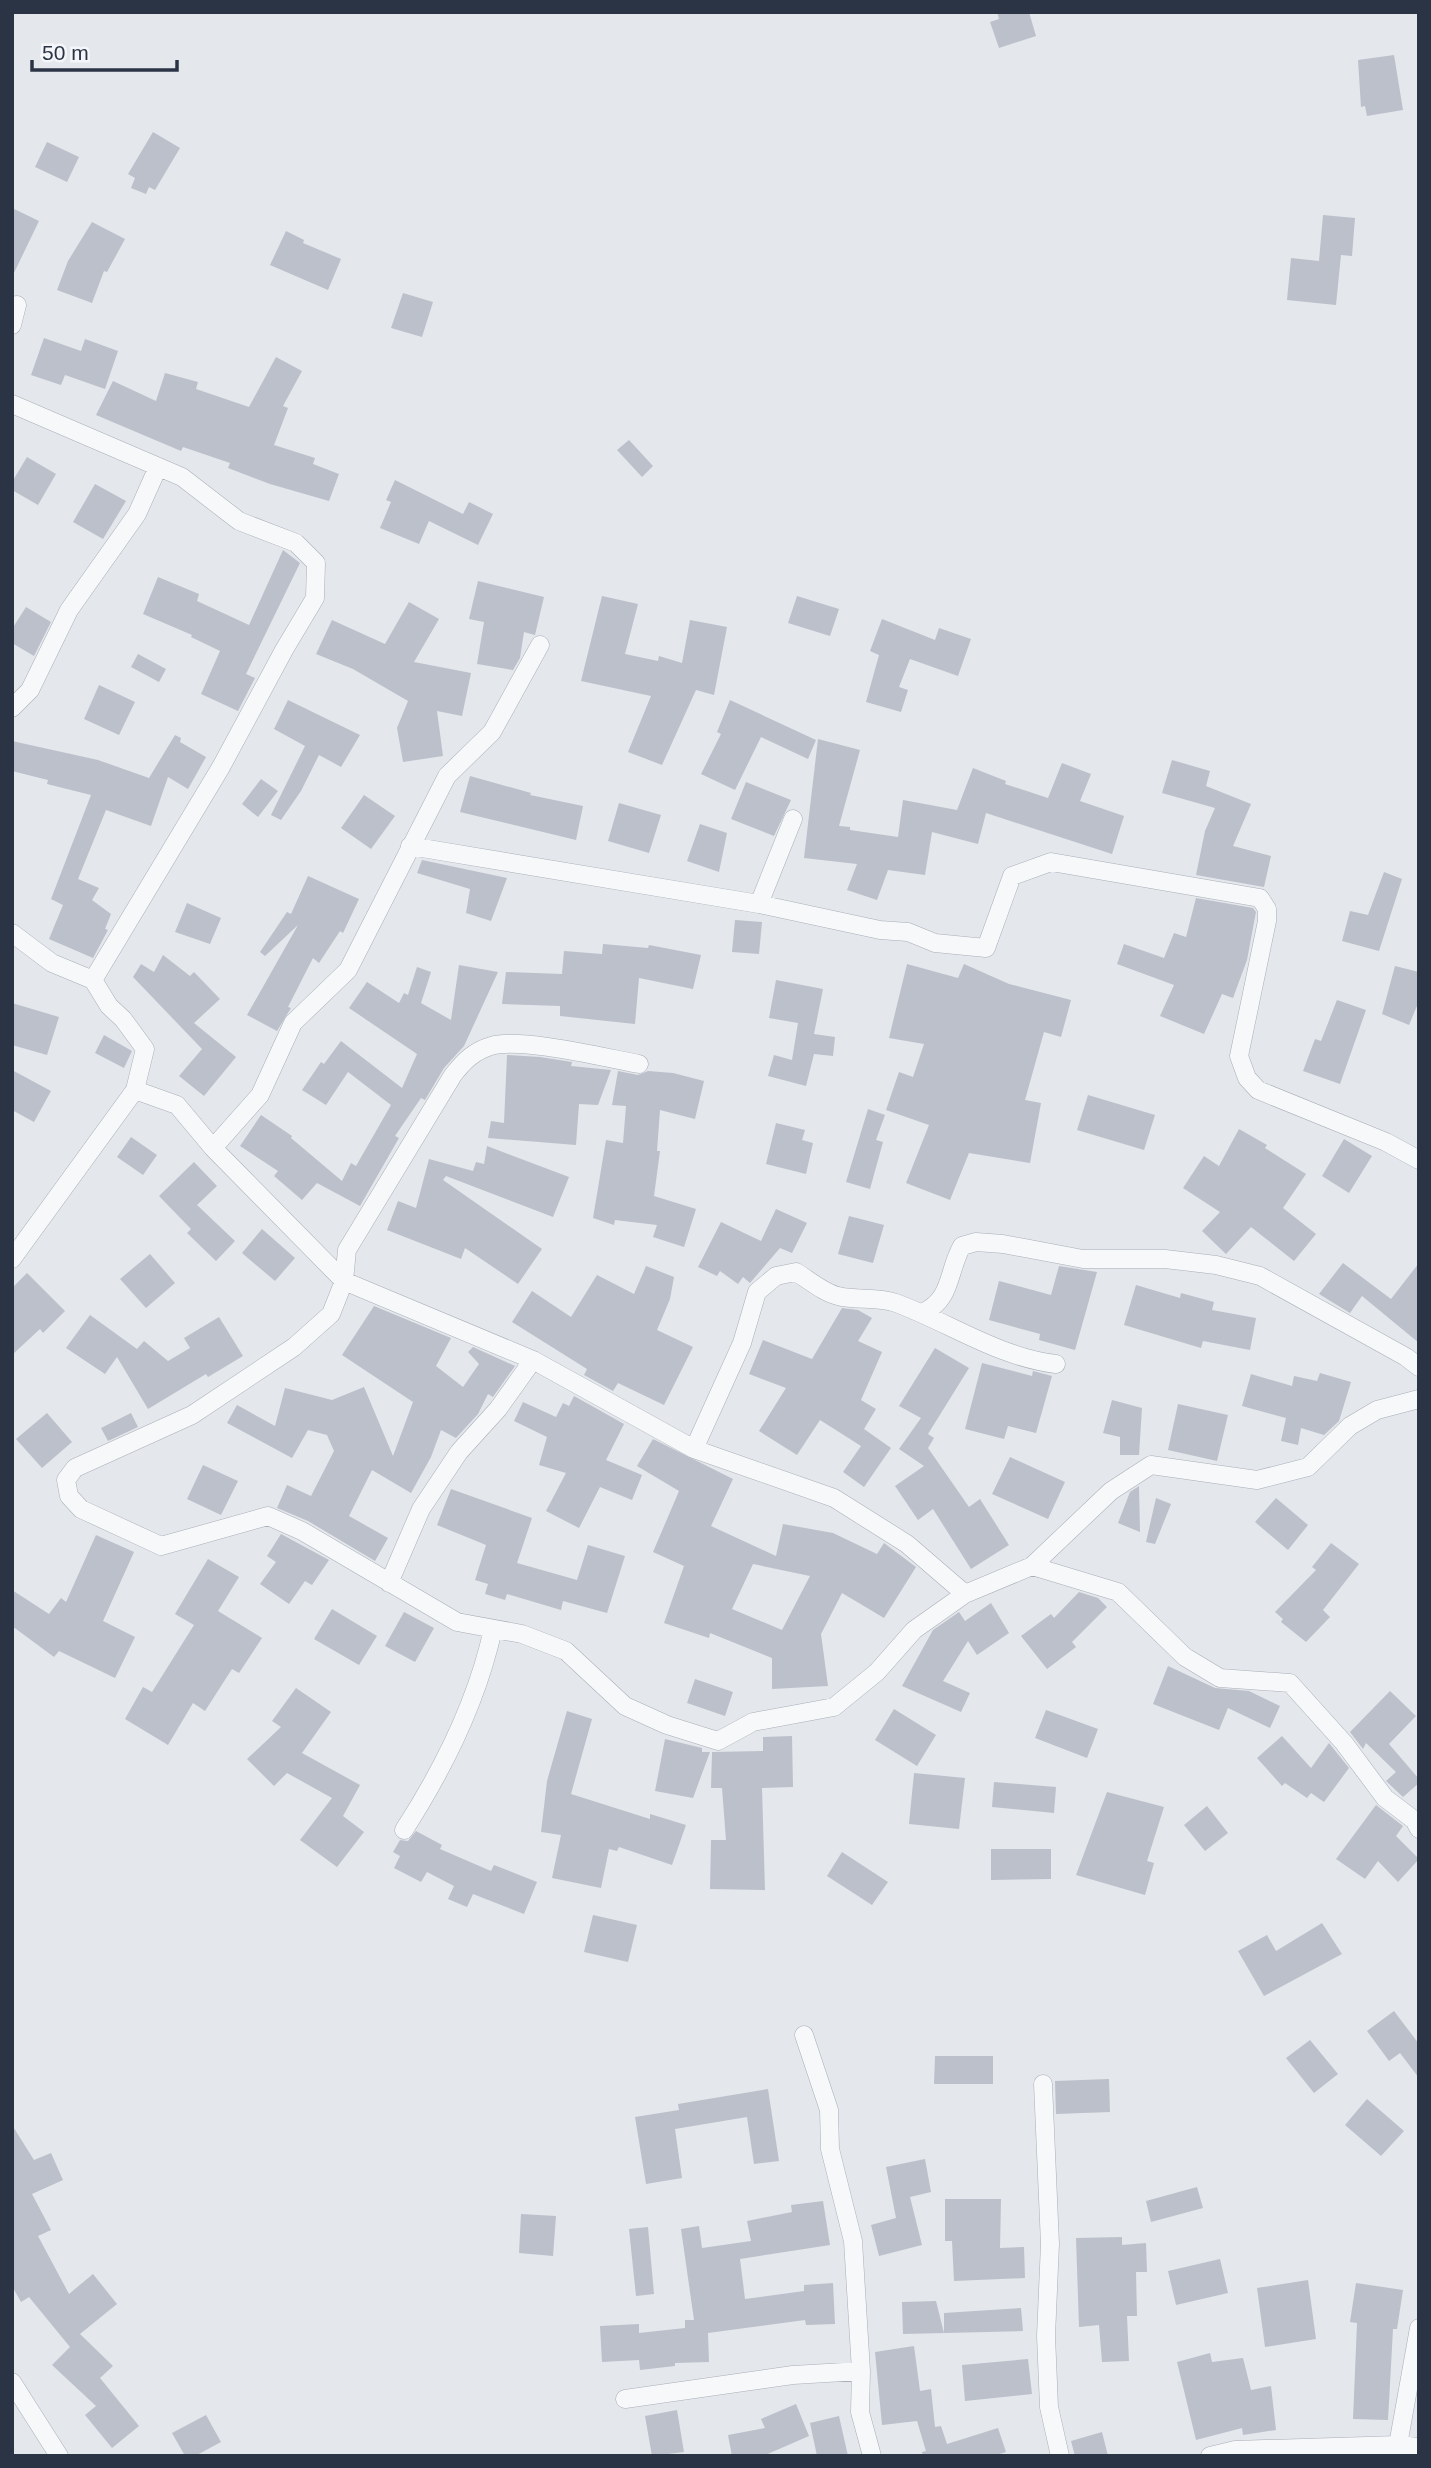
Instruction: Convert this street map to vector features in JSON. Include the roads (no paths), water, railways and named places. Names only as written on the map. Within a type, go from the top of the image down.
[{"type":"street","points":[[12,325],[16,305]]},
{"type":"street","points":[[12,404],[182,477],[239,521],[296,543],[316,563],[315,598],[221,767],[93,980]]},
{"type":"street","points":[[12,708],[30,690],[69,610],[137,514],[158,467]]},
{"type":"street","points":[[213,1148],[260,1095],[293,1023],[348,970],[447,776],[492,732],[540,645]]},
{"type":"street","points":[[759,904],[793,819]]},
{"type":"street","points":[[410,846],[759,904],[880,930],[908,932],[935,943],[986,948],[1012,876],[1051,862],[1260,898],[1267,909],[1267,921],[1239,1056],[1247,1078],[1258,1090],[1386,1142],[1419,1160]]},
{"type":"street","points":[[12,933],[52,963],[93,980],[109,1006],[123,1019],[145,1049],[135,1090],[12,1259]]},
{"type":"street","points":[[639,1064],[524,1045],[494,1045],[470,1055],[453,1075],[347,1250],[344,1281],[331,1314],[294,1347],[192,1415],[75,1468],[66,1480],[69,1496],[81,1509],[161,1546],[268,1516],[302,1531],[457,1622],[522,1634],[566,1651],[625,1706],[667,1725],[718,1741],[752,1723],[834,1707],[877,1672],[914,1630],[965,1594],[1032,1566],[1111,1491],[1151,1465],[1257,1480],[1308,1467],[1350,1426],[1377,1410],[1419,1399]]},
{"type":"street","points":[[135,1090],[177,1105],[213,1148],[344,1281],[533,1360],[694,1449],[834,1498],[907,1544],[965,1594]]},
{"type":"street","points":[[922,1313],[936,1307],[949,1289],[955,1258],[962,1246],[976,1242],[1033,1248],[1083,1259],[1165,1259],[1216,1265],[1260,1276],[1406,1357],[1419,1367]]},
{"type":"street","points":[[694,1449],[742,1343],[757,1292],[776,1276],[796,1272],[836,1296],[893,1301],[988,1346],[1036,1362],[1056,1364]]},
{"type":"street","points":[[389,1583],[421,1509],[459,1452],[498,1409],[533,1360]]},
{"type":"street","points":[[1032,1566],[1118,1592],[1185,1657],[1220,1678],[1290,1683],[1344,1743],[1385,1798],[1414,1820],[1419,1829]]},
{"type":"street","points":[[404,1830],[445,1764],[485,1667],[493,1629]]},
{"type":"street","points":[[804,2035],[829,2110],[830,2149],[853,2241],[861,2371],[860,2412],[872,2456]]},
{"type":"street","points":[[1043,2084],[1049,2201],[1050,2291],[1046,2336],[1049,2407],[1060,2456]]},
{"type":"street","points":[[1397,2450],[1419,2328]]},
{"type":"street","points":[[625,2399],[793,2375],[861,2371]]},
{"type":"street","points":[[12,2382],[59,2456]]},
{"type":"street","points":[[1210,2456],[1235,2450],[1397,2450],[1419,2447]]}]
